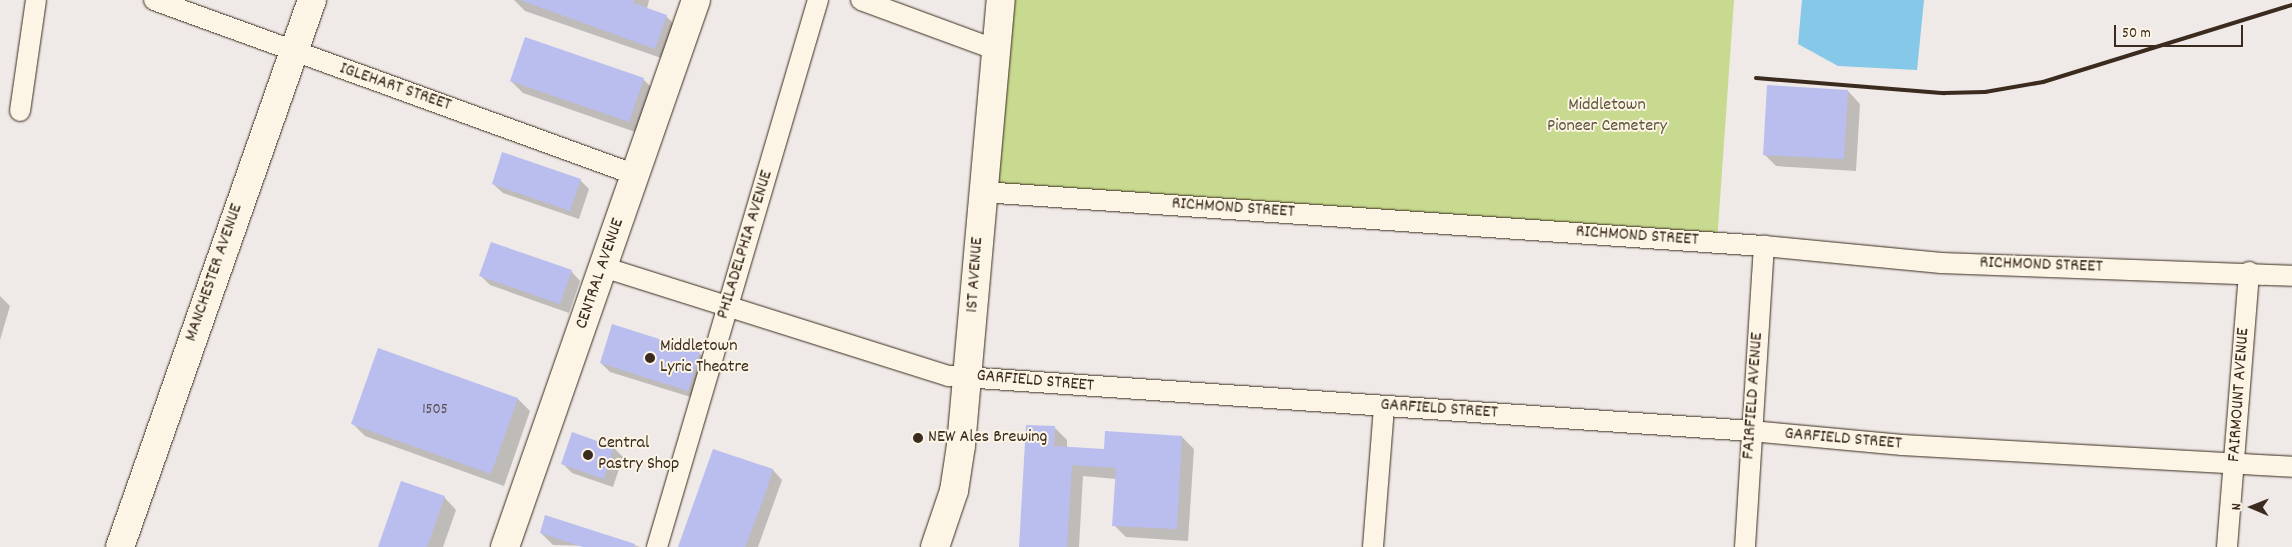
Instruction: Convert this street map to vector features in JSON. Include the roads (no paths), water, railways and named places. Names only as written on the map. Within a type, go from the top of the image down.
[{"type":"street","points":[[20,111],[36,0]]},
{"type":"street","name":"MANCHESTER AVENUE","points":[[120,547],[312,0]]},
{"type":"street","name":"CENTRAL AVENUE","points":[[505,547],[696,0]]},
{"type":"street","name":"PHILADELPHIA AVENUE","points":[[657,547],[818,0]]},
{"type":"street","points":[[861,0],[997,50]]},
{"type":"street","name":"1ST AVENUE","points":[[935,547],[954,491],[969,376],[983,192],[1001,0]]},
{"type":"street","name":"IGLEHART STREET","points":[[161,1],[294,52],[636,175]]},
{"type":"street","name":"RICHMOND STREET","points":[[983,192],[1764,246],[1940,263],[2249,272],[2292,276]]},
{"type":"street","name":"FAIRFIELD AVENUE","points":[[1745,547],[1764,246]]},
{"type":"street","name":"GARFIELD STREET","points":[[603,267],[949,376],[1751,431],[1902,445],[2292,467]]},
{"type":"street","name":"FAIRMOUNT AVENUE","points":[[2227,547],[2249,272]]},
{"type":"street","points":[[1373,547],[1384,406]]},
{"type":"water","points":[[1802,0],[1924,0],[1917,70],[1838,66],[1798,44]]},
{"type":"railway","points":[[1756,78],[1944,93],[1985,92],[2043,82],[2292,5]]},
{"type":"place","name":"Middletown Lyric Theatre","points":[[650,358]]},
{"type":"place","name":"NEW Ales Brewing","points":[[918,438]]},
{"type":"place","name":"Central Pastry Shop","points":[[588,455]]},
{"type":"park label","name":"Middletown Pioneer Cemetery","points":[[1607,117]]}]
